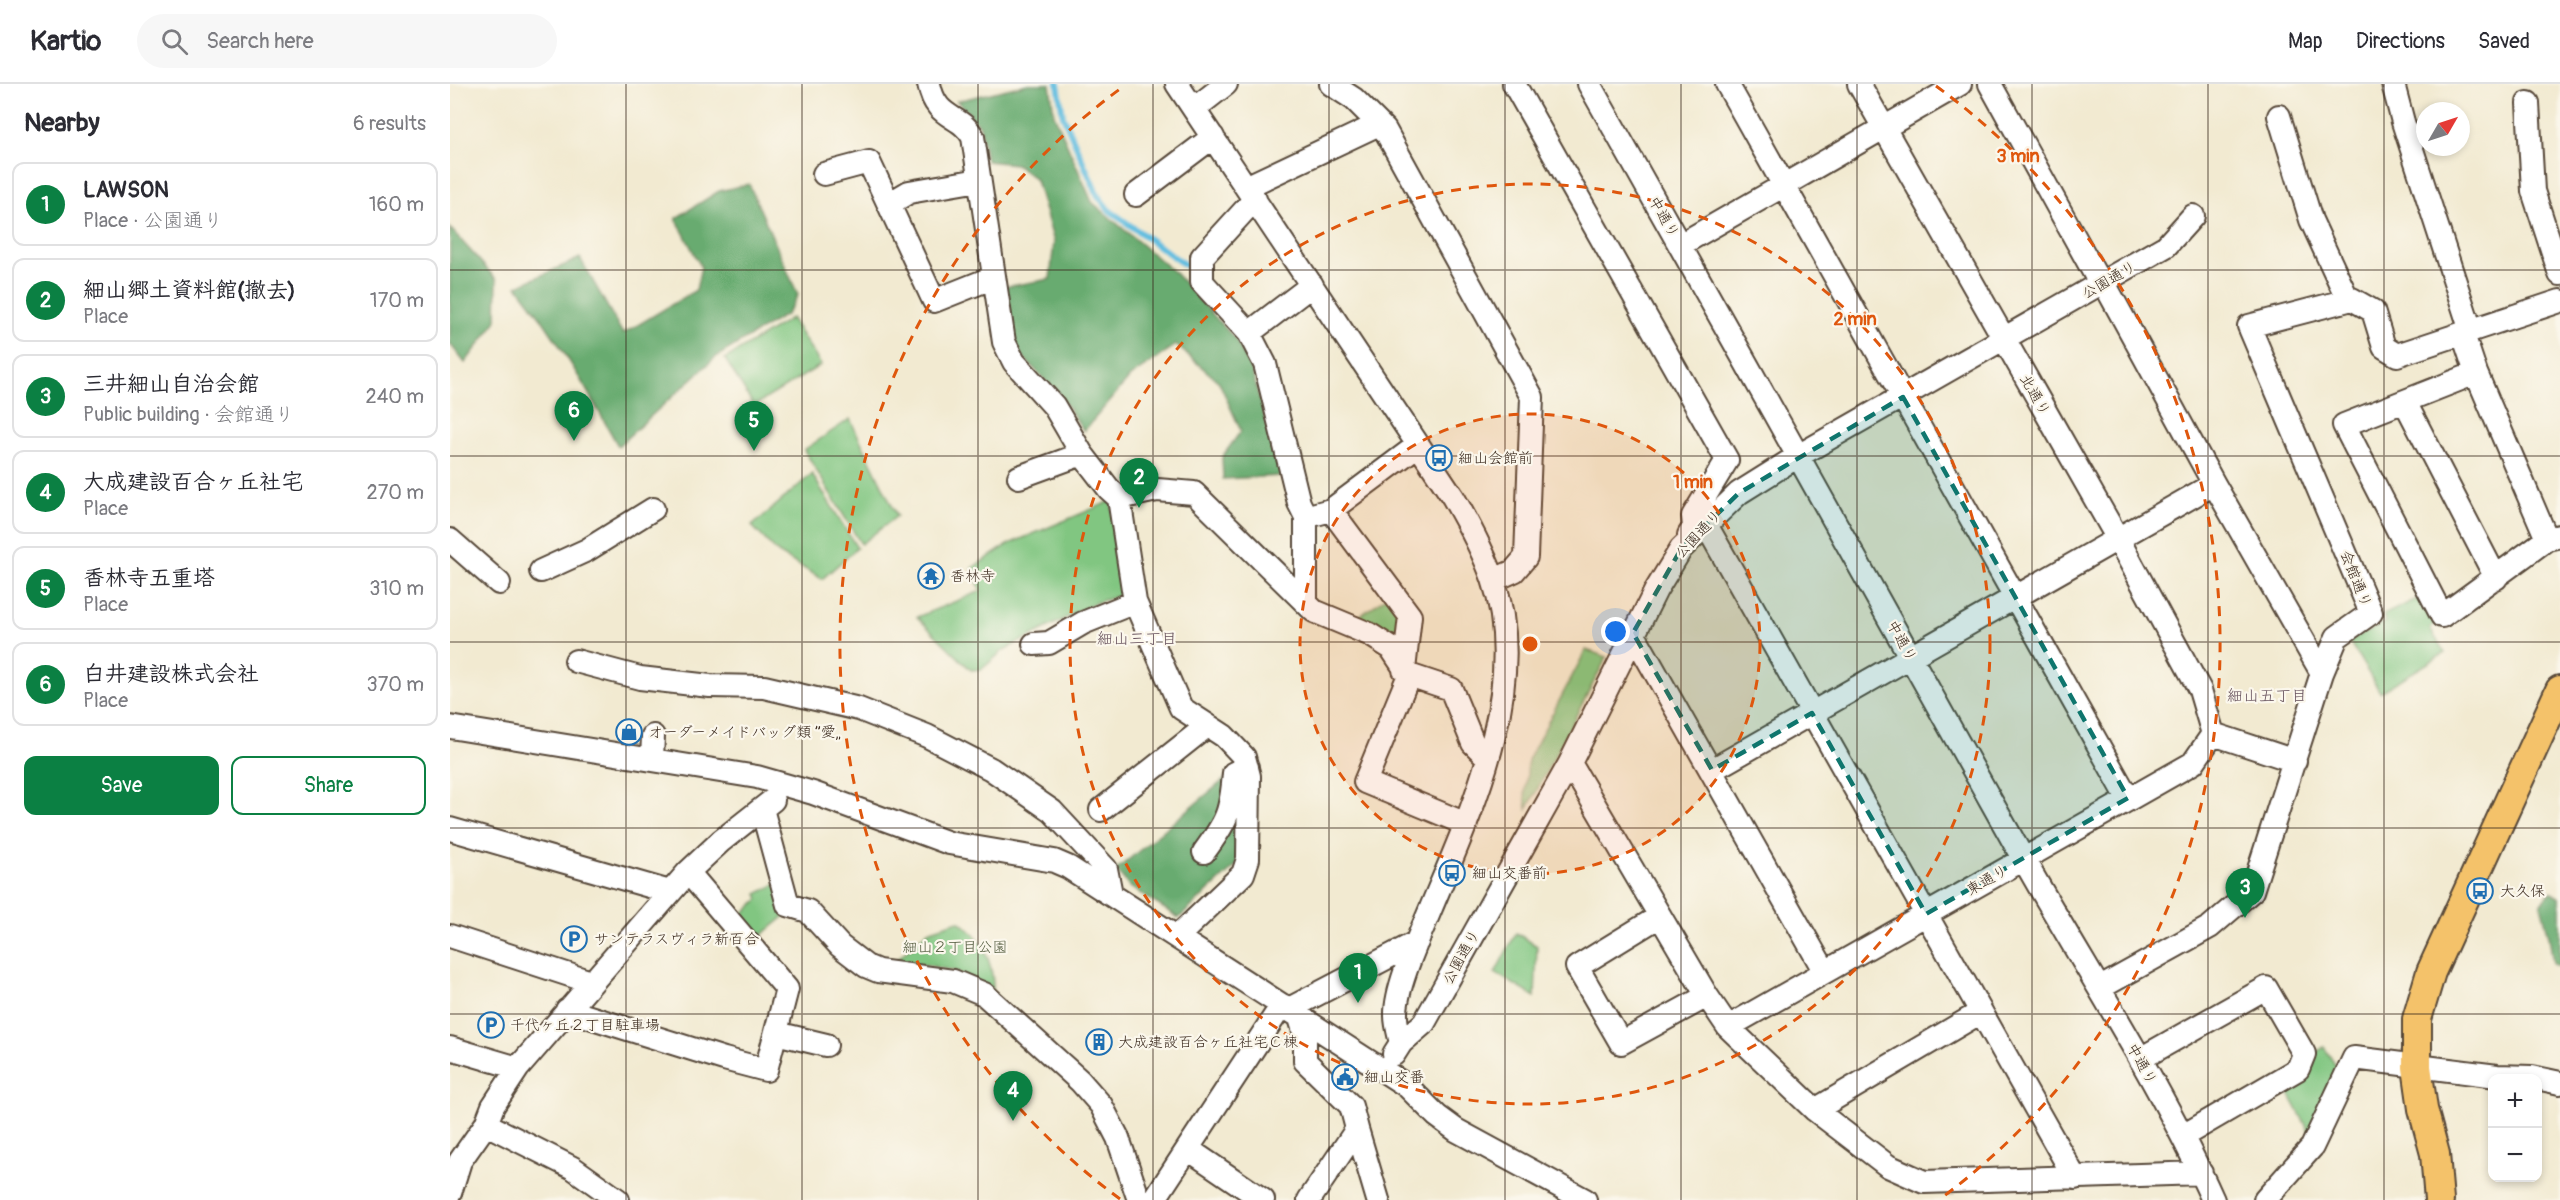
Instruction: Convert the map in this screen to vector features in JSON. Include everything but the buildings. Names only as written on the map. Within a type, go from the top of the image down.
[{"type":"main road","points":[[2439,1200],[2435,1154],[2423,1109],[2417,1067],[2417,1019],[2431,972],[2560,690]]},
{"type":"street","points":[[929,84],[931,93],[941,111],[969,130],[973,137],[1004,342],[1014,362],[1054,406],[1082,454],[1109,489],[1119,498],[1136,602],[1181,708],[1224,736],[1244,757],[1247,767],[1249,776],[1248,860],[1243,874],[1178,937]]},
{"type":"street","points":[[1178,84],[1418,445],[1468,524],[1494,580],[1503,625],[1504,670],[1496,725],[1466,824],[1417,942],[1397,1002],[1396,1016],[1401,1043]]},
{"type":"street","points":[[1194,109],[1226,84]]},
{"type":"street","points":[[1331,84],[1354,99],[1379,124],[1532,397],[1526,556],[1514,571],[1494,580]]},
{"type":"street","points":[[1514,84],[1727,460],[1693,516],[1694,526],[1681,549]]},
{"type":"street","name":"中通り","points":[[1589,84],[2023,859],[2140,1059],[2183,1136],[2213,1200]]},
{"type":"street","points":[[1727,84],[2128,798]]},
{"type":"street","name":"北通り","points":[[1859,84],[2118,539],[2200,690],[2213,734]]},
{"type":"street","points":[[1680,245],[1960,84]]},
{"type":"street","points":[[1990,84],[2322,673]]},
{"type":"street","points":[[2393,84],[2467,333],[2476,374],[2554,538],[2442,616],[2344,425],[2476,374]]},
{"type":"street","points":[[2528,103],[2533,191],[2560,274]]},
{"type":"street","points":[[2279,116],[2311,219],[2350,299],[2373,310],[2384,347],[2397,355],[2560,301]]},
{"type":"street","points":[[1306,602],[1306,517],[1299,503],[1265,364],[1249,333],[1202,282],[1202,256],[1250,193],[1379,124]]},
{"type":"street","points":[[1136,195],[1213,137]]},
{"type":"street","points":[[824,174],[869,162],[934,302],[994,277]]},
{"type":"street","points":[[889,204],[909,192],[980,180]]},
{"type":"street","name":"公園通り","points":[[1384,1071],[1401,1043],[1424,1023],[1570,763],[1634,633],[1681,549],[1705,523],[1739,493],[1798,456],[2166,246],[2193,216]]},
{"type":"street","points":[[1249,333],[1312,285]]},
{"type":"street","name":"会館通り","points":[[2100,988],[2210,927],[2252,891],[2322,673],[2337,637],[2371,613],[2249,326],[2350,299]]},
{"type":"street","points":[[2405,402],[2496,578]]},
{"type":"street","points":[[1306,517],[1331,510],[1418,445]]},
{"type":"street","points":[[1019,477],[1082,454]]},
{"type":"street","points":[[1712,770],[2214,484]]},
{"type":"street","points":[[1119,498],[1157,490],[1194,494],[1314,611],[1369,634],[1391,648],[1407,672],[1451,689],[1473,743],[1487,757]]},
{"type":"street","points":[[541,572],[587,550],[653,509]]},
{"type":"street","points":[[1331,510],[1410,616],[1407,672],[1365,782],[1466,824]]},
{"type":"street","points":[[1705,523],[2074,1178]]},
{"type":"street","points":[[450,540],[499,583]]},
{"type":"street","points":[[1034,644],[1049,642],[1083,623],[1136,602]]},
{"type":"street","points":[[1634,633],[1825,972]]},
{"type":"street","points":[[576,661],[640,678],[711,686],[764,687],[859,710],[927,736],[991,769],[1052,811],[1106,869],[1111,894]]},
{"type":"street","points":[[1101,810],[1207,726]]},
{"type":"street","points":[[450,727],[757,777],[790,786],[949,843],[1053,861],[1068,867],[1407,1086],[1437,1116],[1456,1130],[1584,1200]]},
{"type":"street","points":[[2213,734],[2295,761]]},
{"type":"street","name":"東通り","points":[[1728,1027],[2193,762],[2213,734]]},
{"type":"street","points":[[652,759],[654,736]]},
{"type":"street","points":[[1570,763],[1707,996],[1728,1027],[1815,1110],[1888,1166],[1924,1182],[2200,1173]]},
{"type":"street","points":[[1204,852],[1224,826],[1231,806],[1234,773],[1247,767]]},
{"type":"street","points":[[450,1193],[460,1161],[486,1124],[493,1106],[518,1068],[688,872],[721,841],[790,786]]},
{"type":"street","points":[[762,809],[788,905],[808,911],[840,946],[866,966],[878,971],[953,981],[984,994],[1080,1081],[1101,1105],[1118,1138],[1139,1200]]},
{"type":"street","points":[[450,829],[670,892]]},
{"type":"street","points":[[567,1010],[766,1070],[787,989],[688,872]]},
{"type":"street","points":[[1660,916],[1576,967],[1604,1015],[1621,1043],[1707,996]]},
{"type":"street","points":[[450,936],[591,982]]},
{"type":"street","points":[[1154,1200],[1188,1149],[1290,1010],[1417,942]]},
{"type":"street","points":[[2140,1059],[2266,988],[2303,1052],[2298,1069],[2183,1136]]},
{"type":"street","points":[[1290,1010],[1305,1034],[1305,1061],[1351,1106],[1378,1200]]},
{"type":"street","points":[[1815,1110],[1981,1012]]},
{"type":"street","points":[[776,1033],[826,1045]]},
{"type":"street","points":[[450,1048],[518,1068]]},
{"type":"street","points":[[2265,1200],[2312,1147],[2354,1058],[2417,1067],[2532,1077],[2560,1083]]},
{"type":"street","points":[[486,1124],[573,1168],[618,1200]]},
{"type":"street","points":[[1309,1200],[1357,1129]]},
{"type":"street","points":[[1188,1149],[1263,1200]]},
{"type":"highlighted area","points":[[1903,397],[2128,798],[1926,914],[1812,713],[1712,770],[1633,633],[1681,549],[1739,493]]},
{"type":"green space","points":[[1028,84],[1050,84],[1054,114],[1092,202],[1176,274],[1236,340],[1252,372],[1281,476],[1223,479],[1222,457],[1241,431],[1219,382],[1176,345],[1130,377],[1084,431],[1060,396],[1021,355],[1011,335],[1004,287],[1050,279],[1054,242],[1036,180],[1016,164],[986,161],[980,126],[957,101]]},
{"type":"green space","points":[[749,184],[798,295],[787,314],[716,357],[618,446],[571,364],[517,286],[580,258],[623,334],[696,290],[701,267],[676,218],[719,191]]},
{"type":"green space","points":[[450,228],[497,280],[496,322],[465,363],[450,344]]},
{"type":"green space","points":[[791,318],[821,365],[754,406],[725,359]]},
{"type":"green space","points":[[850,419],[897,516],[861,544],[804,450]]},
{"type":"green space","points":[[812,474],[857,548],[822,579],[778,553],[752,526]]},
{"type":"green space","points":[[1111,501],[1124,590],[1118,596],[1095,603],[1004,650],[982,669],[971,670],[917,617],[981,591],[972,568],[1009,544]]},
{"type":"green space","points":[[1387,596],[1403,618],[1399,640],[1353,621]]},
{"type":"green space","points":[[2421,597],[2435,622],[2430,629],[2445,653],[2380,692],[2349,641],[2386,622],[2383,615]]},
{"type":"green space","points":[[1586,650],[1607,657],[1527,809],[1525,795],[1528,760]]},
{"type":"green space","points":[[1231,774],[1240,774],[1237,865],[1179,918],[1130,887],[1116,870]]},
{"type":"green space","points":[[776,884],[790,912],[756,940],[737,919],[759,899],[757,894]]},
{"type":"green space","points":[[2550,892],[2560,898],[2560,967],[2553,964],[2541,905]]},
{"type":"green space","name":"細山２丁目公園","points":[[958,921],[973,934],[984,951],[991,970],[993,990],[954,971],[927,965],[893,963],[928,931]]},
{"type":"green space","points":[[1516,933],[1537,946],[1535,997],[1495,973]]},
{"type":"green space","points":[[2324,1047],[2341,1074],[2310,1133],[2286,1088],[2307,1075],[2313,1060],[2312,1055]]},
{"type":"waterway","points":[[1058,84],[1063,116],[1098,196],[1109,210],[1185,265]]},
{"type":"place","name":"白井建設株式会社","points":[[574,441]]},
{"type":"place","name":"香林寺五重塔","points":[[754,451]]},
{"type":"place","name":"細山会館前","points":[[1439,458]]},
{"type":"place","name":"細山郷土資料館(撤去)","points":[[1139,508]]},
{"type":"place","name":"香林寺","points":[[931,576]]},
{"type":"place","name":"オーダーメイドバッグ類 ”愛„","points":[[629,732]]},
{"type":"place","name":"細山交番前","points":[[1452,873]]},
{"type":"place","name":"大久保","points":[[2480,891]]},
{"type":"place","name":"三井細山自治会館","points":[[2245,918]]},
{"type":"place","name":"サンテラスヴィラ新百合","points":[[574,939]]},
{"type":"place","name":"LAWSON","points":[[1358,1003]]},
{"type":"place","name":"千代ヶ丘２丁目駐車場","points":[[491,1025]]},
{"type":"place","name":"大成建設百合ヶ丘社宅Ｃ棟","points":[[1099,1042]]},
{"type":"place","name":"細山交番","points":[[1345,1077]]},
{"type":"place","name":"大成建設百合ヶ丘社宅","points":[[1013,1121]]},
{"type":"district","name":"細山三丁目","points":[[1137,638]]},
{"type":"district","name":"細山五丁目","points":[[2267,695]]}]
